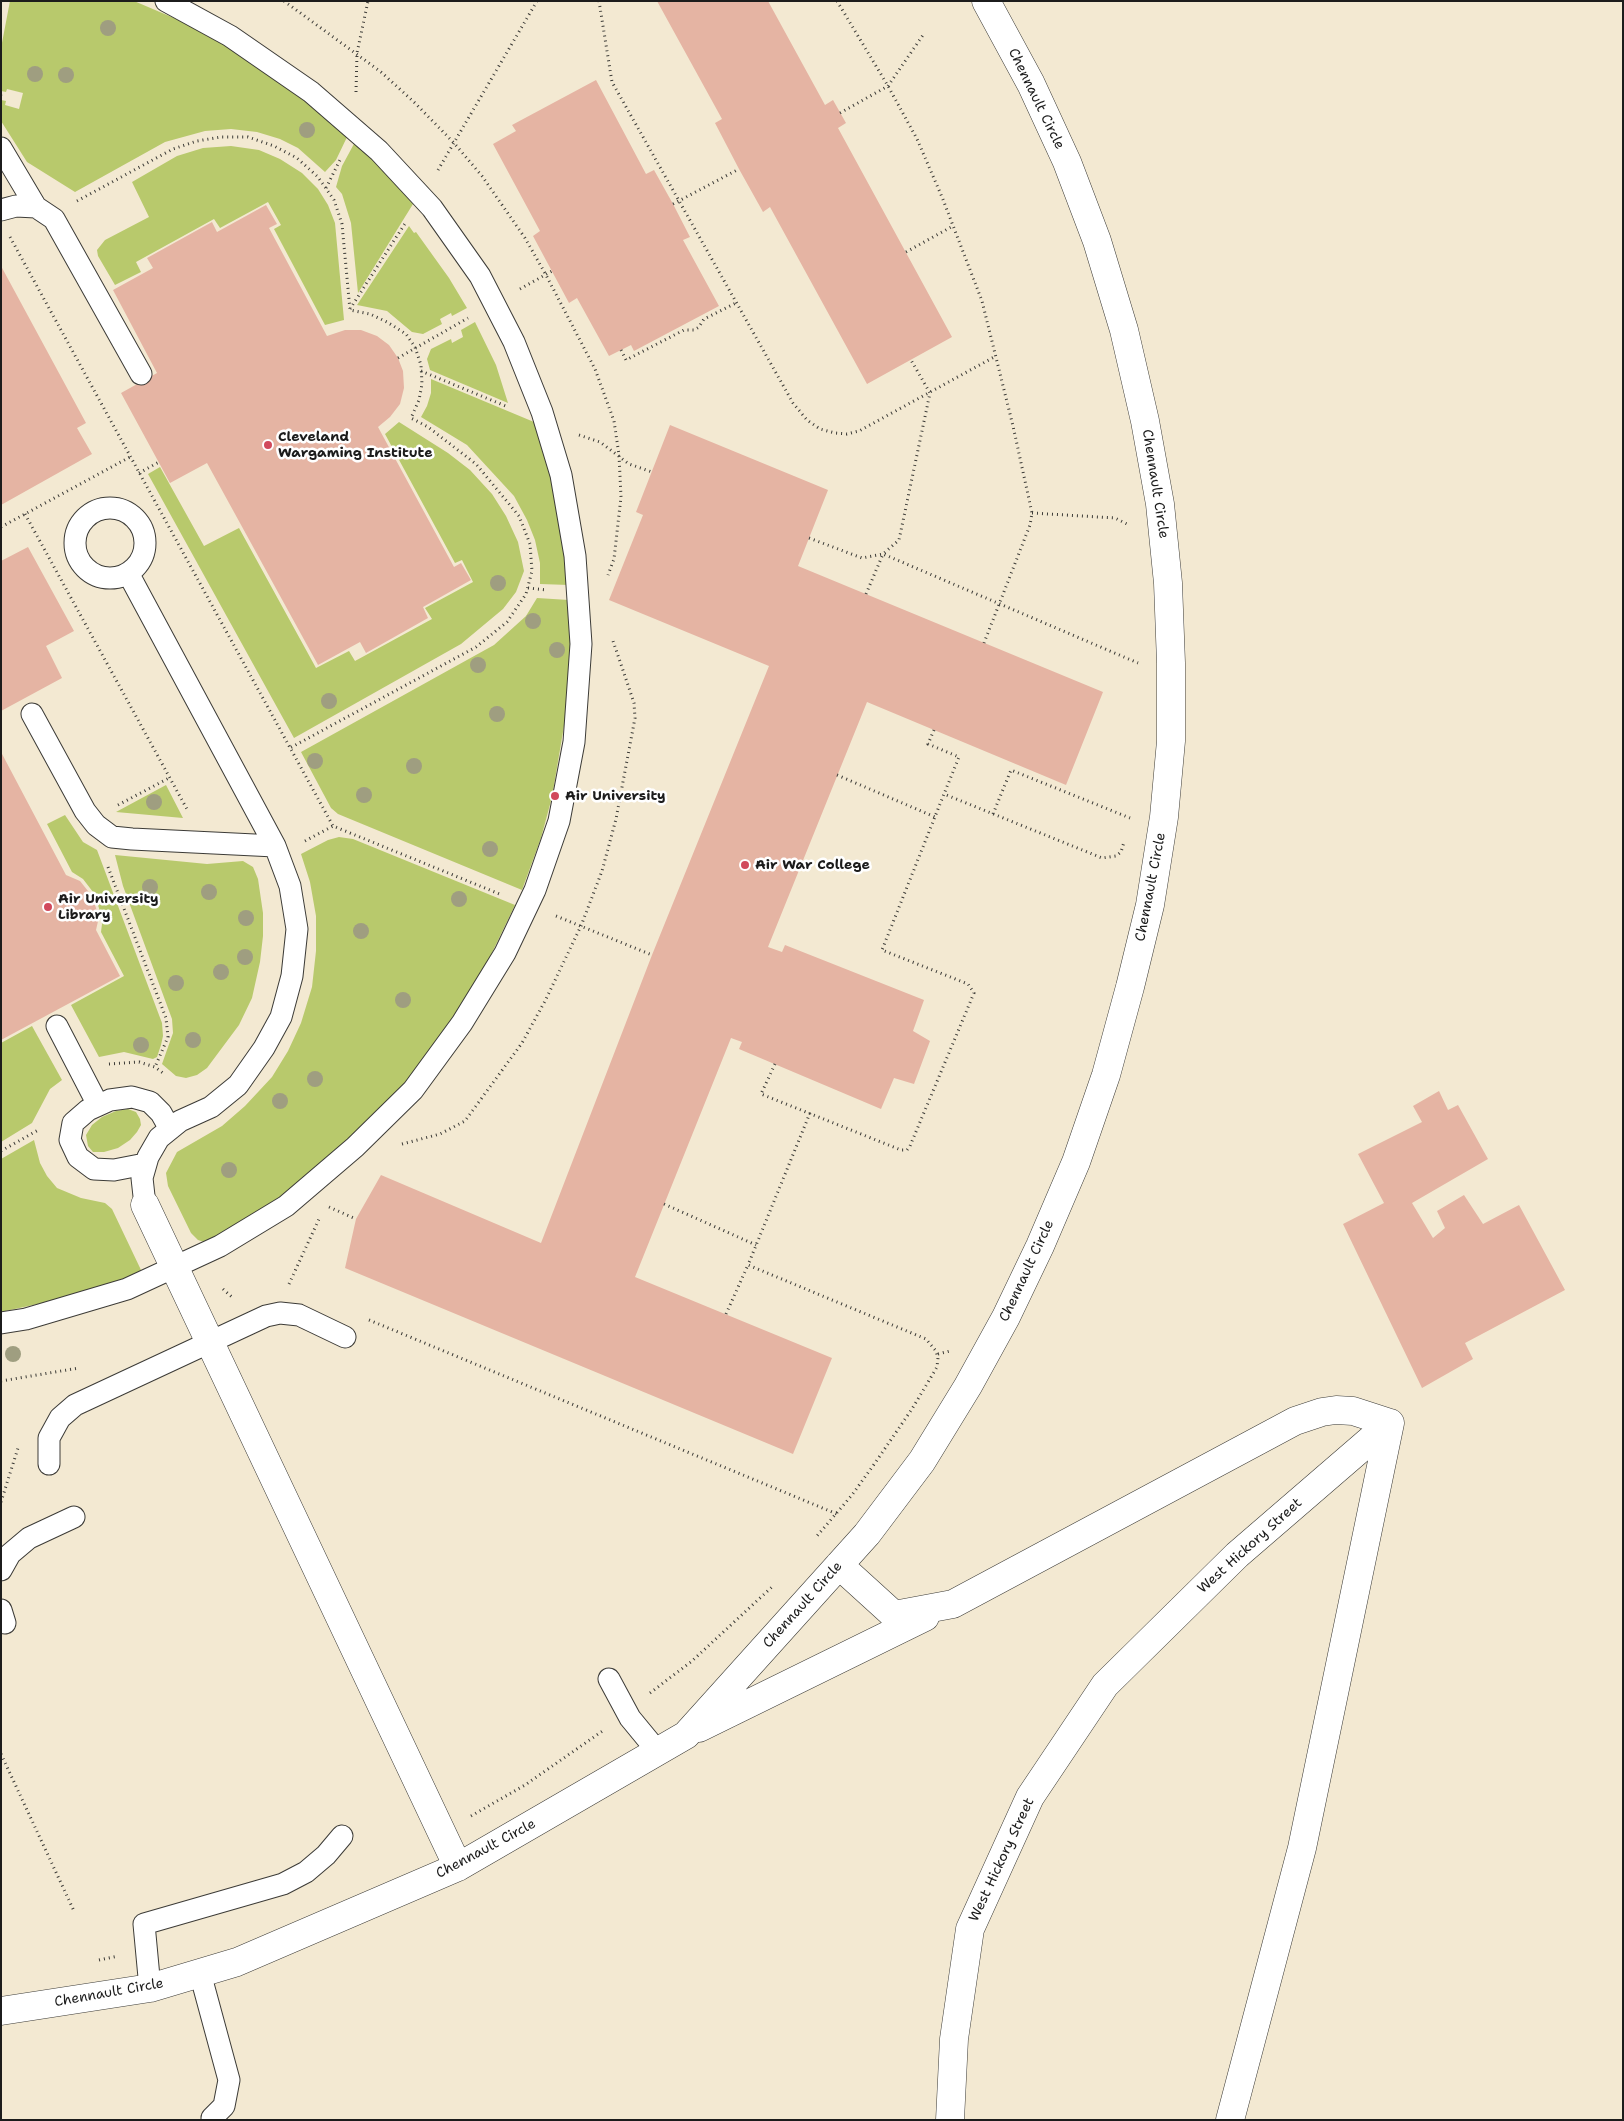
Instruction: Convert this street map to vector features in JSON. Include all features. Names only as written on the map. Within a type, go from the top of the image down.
[{"type":"street","name":"Chennault Circle","points":[[1,2011],[150,1988],[237,1962],[458,1867],[686,1734],[867,1534],[922,1461],[968,1386],[1006,1317],[1044,1238],[1076,1162],[1106,1075],[1130,987],[1150,905],[1162,830],[1170,741],[1171,663],[1168,583],[1160,504],[1145,421],[1124,330],[1097,241],[1067,162],[1031,84],[986,1]]},
{"type":"street","points":[[145,1205],[458,1867]]},
{"type":"street","points":[[686,1734],[953,1604],[1295,1421],[1322,1412],[1336,1410],[1353,1411],[1390,1423],[1302,1848],[1230,2120]]},
{"type":"street","name":"West Hickory Street","points":[[950,2120],[954,2039],[970,1929],[1030,1797],[1105,1685],[1237,1555],[1390,1423]]},
{"type":"street","points":[[839,1565],[894,1615],[953,1604]]},
{"type":"lane","points":[[1,1323],[26,1320],[128,1289],[205,1253],[286,1206],[355,1147],[413,1090],[471,1008],[505,953],[535,890],[559,821],[574,742],[581,644],[575,556],[561,475],[542,412],[514,342],[480,276],[432,208],[422,197],[379,151],[312,92],[230,36],[166,1]]},
{"type":"lane","points":[[1,148],[36,207],[54,219],[141,374]]},
{"type":"lane","points":[[4,220],[16,206],[36,207]]},
{"type":"lane","points":[[128,573],[275,846],[290,886],[298,929],[292,976],[281,1017],[264,1048],[238,1084],[211,1107],[180,1121],[160,1138],[145,1164],[142,1178],[145,1205]]},
{"type":"lane","points":[[32,714],[85,811],[96,825],[112,836],[275,846]]},
{"type":"lane","points":[[57,1026],[98,1105]]},
{"type":"lane","points":[[145,1164],[114,1170],[94,1169],[78,1157],[70,1140],[73,1123],[88,1110],[98,1105],[110,1100],[132,1097],[150,1102],[161,1113],[170,1129]]},
{"type":"lane","points":[[49,1464],[49,1438],[60,1418],[75,1405],[266,1316],[280,1313],[299,1315],[345,1337]]},
{"type":"lane","points":[[1,1570],[10,1554],[29,1538],[74,1517]]},
{"type":"lane","points":[[610,1679],[626,1712],[658,1752]]},
{"type":"lane","points":[[150,1988],[144,1924],[283,1884],[306,1872],[326,1855],[342,1836]]},
{"type":"lane","points":[[200,1973],[229,2080],[224,2106],[212,2118]]},
{"type":"path","points":[[284,1],[381,72],[454,143],[482,176],[525,238],[546,275]]},
{"type":"path","points":[[350,310],[422,197],[537,1]]},
{"type":"path","points":[[599,1],[612,82],[793,403],[808,420],[820,429],[847,434],[859,431],[996,356]]},
{"type":"path","points":[[837,1],[917,139],[954,226],[982,301],[1032,513],[1030,525],[984,643]]},
{"type":"path","points":[[840,113],[888,86],[923,34]]},
{"type":"path","points":[[74,203],[173,149],[197,141],[221,137],[248,137],[274,146],[297,158],[318,177],[334,200],[342,224],[350,310]]},
{"type":"path","points":[[673,204],[739,169]]},
{"type":"path","points":[[4,220],[139,473],[333,826],[652,955]]},
{"type":"path","points":[[906,252],[954,226]]},
{"type":"path","points":[[621,350],[626,360],[684,330],[694,330],[699,327],[704,319],[736,302]]},
{"type":"path","points":[[290,748],[476,646],[506,622],[526,594],[532,571],[530,544],[519,516],[476,464],[428,427],[411,418],[419,400],[422,384],[421,365],[415,347],[406,334],[370,314],[350,310]]},
{"type":"path","points":[[866,594],[884,554],[899,540],[930,393],[911,360]]},
{"type":"path","points":[[1,527],[130,456]]},
{"type":"path","points":[[139,473],[159,462]]},
{"type":"path","points":[[1032,513],[1114,518],[1130,525],[1130,535]]},
{"type":"path","points":[[25,514],[205,843]]},
{"type":"path","points":[[809,538],[862,558],[884,554],[1138,663],[1171,663]]},
{"type":"path","points":[[1138,653],[1138,673]]},
{"type":"path","points":[[775,1064],[762,1094],[902,1150],[907,1150],[910,1146],[974,993],[968,984],[882,950],[959,757],[928,744],[934,730]]},
{"type":"path","points":[[993,814],[1011,770],[1162,830]]},
{"type":"path","points":[[837,775],[935,817]]},
{"type":"path","points":[[155,1067],[168,1037],[166,1018],[104,855],[96,825],[112,809],[170,778]]},
{"type":"path","points":[[944,794],[1102,858],[1111,858],[1121,852],[1125,841]]},
{"type":"path","points":[[1127,825],[1129,813]]},
{"type":"path","points":[[82,1076],[103,1064],[139,1062],[155,1067],[167,1077]]},
{"type":"path","points":[[726,1314],[810,1114]]},
{"type":"path","points":[[40,1137],[42,1120]]},
{"type":"path","points":[[1,1152],[40,1129]]},
{"type":"path","points":[[664,1204],[756,1245]]},
{"type":"path","points":[[205,1253],[222,1289],[236,1300]]},
{"type":"path","points":[[748,1265],[926,1340],[938,1354],[937,1367],[912,1409],[875,1463],[813,1541]]},
{"type":"path","points":[[368,1320],[836,1514],[867,1534]]},
{"type":"path","points":[[1,1381],[80,1368]]},
{"type":"path","points":[[441,1832],[495,1803],[592,1740],[692,1661],[778,1580]]},
{"type":"path","points":[[1,1754],[74,1911]]},
{"type":"path","points":[[94,1961],[146,1949]]},
{"type":"green space","points":[[10,1],[134,1],[181,21],[222,43],[309,102],[348,135],[336,160],[325,172],[298,148],[280,139],[257,132],[231,129],[205,131],[165,142],[75,192],[27,162],[1,121],[1,100],[6,101],[5,105],[19,109],[23,93],[7,89],[6,92],[1,91],[1,48]]},
{"type":"green space","points":[[355,142],[387,172],[413,204],[358,293],[351,223],[342,194],[336,187],[342,166]]},
{"type":"green space","points":[[231,146],[259,150],[280,159],[302,173],[318,189],[328,205],[335,223],[344,320],[325,325],[274,229],[281,225],[268,202],[220,228],[214,219],[136,262],[141,272],[115,285],[98,256],[97,250],[105,240],[149,217],[132,182],[177,156],[203,148]]},
{"type":"green space","points":[[409,226],[414,233],[416,232],[449,278],[467,308],[452,316],[451,313],[440,319],[442,324],[423,334],[412,332],[387,311],[357,305]]},
{"type":"green space","points":[[475,322],[496,365],[508,403],[430,370],[427,359],[431,349],[451,339],[452,343],[463,337],[461,330]]},
{"type":"green space","points":[[431,379],[534,422],[547,462],[559,516],[569,585],[540,584],[540,563],[535,540],[514,496],[467,445],[421,417],[431,393]]},
{"type":"green space","points":[[399,422],[448,453],[470,470],[492,494],[506,516],[518,542],[524,571],[516,592],[503,609],[461,644],[294,738],[148,474],[160,467],[204,546],[239,528],[316,668],[349,651],[355,661],[432,619],[425,608],[473,582],[462,560],[455,563],[385,434]]},
{"type":"green space","points":[[537,598],[569,600],[571,666],[566,714],[552,797],[541,838],[522,890],[338,814],[331,808],[301,752],[494,645],[526,616]]},
{"type":"green space","points":[[166,785],[183,818],[116,812]]},
{"type":"green space","points":[[65,815],[83,842],[97,850],[162,1023],[163,1036],[161,1045],[157,1057],[153,1059],[124,1052],[99,1057],[71,1005],[124,976],[101,932],[102,924],[99,908],[93,892],[83,879],[72,872],[47,824]]},
{"type":"green space","points":[[339,837],[353,839],[515,905],[476,986],[420,1066],[389,1100],[362,1128],[279,1198],[244,1222],[204,1242],[198,1240],[191,1233],[168,1186],[166,1173],[177,1152],[222,1126],[245,1106],[272,1077],[288,1051],[301,1023],[312,987],[316,951],[316,916],[310,882],[301,854],[328,840]]},
{"type":"green space","points":[[115,855],[207,864],[243,861],[253,867],[258,879],[263,913],[263,936],[260,962],[252,998],[239,1025],[207,1068],[197,1075],[186,1078],[176,1076],[162,1064],[173,1033],[172,1019],[123,886]]},
{"type":"green space","points":[[32,1026],[62,1080],[50,1089],[32,1123],[1,1142],[1,1043]]},
{"type":"green space","points":[[128,1109],[136,1112],[140,1119],[141,1125],[137,1132],[130,1140],[118,1148],[104,1152],[93,1152],[88,1146],[86,1135],[92,1125],[102,1117],[116,1111]]},
{"type":"green space","points":[[34,1140],[40,1163],[47,1176],[57,1188],[81,1198],[105,1203],[112,1209],[141,1270],[136,1275],[124,1280],[65,1298],[1,1312],[1,1159]]},
{"type":"building","points":[[657,1],[768,1],[825,105],[833,100],[846,123],[838,128],[952,337],[867,384],[770,207],[763,212],[739,169],[715,123],[722,119]]},
{"type":"building","points":[[596,80],[646,174],[654,170],[673,204],[690,237],[683,240],[719,306],[634,351],[631,345],[609,356],[577,298],[569,303],[533,236],[540,231],[493,144],[516,131],[512,125]]},
{"type":"building","name":"Cleveland Wargaming Institute","points":[[266,205],[277,224],[269,228],[327,336],[345,330],[361,330],[377,336],[389,345],[398,358],[403,371],[404,388],[400,404],[390,417],[378,427],[454,567],[461,563],[471,580],[423,607],[428,618],[366,653],[360,642],[318,665],[207,463],[170,483],[121,393],[157,373],[113,290],[153,268],[147,258],[212,222],[217,232]]},
{"type":"building","points":[[1,266],[86,423],[77,428],[92,454],[1,505]]},
{"type":"building","name":"Air War College","points":[[670,425],[828,490],[798,566],[1103,692],[1066,785],[867,702],[768,947],[782,952],[785,945],[924,1000],[913,1031],[930,1041],[914,1084],[894,1078],[881,1109],[739,1049],[742,1042],[731,1038],[635,1277],[832,1358],[793,1454],[345,1268],[356,1219],[381,1175],[541,1243],[652,955],[769,666],[609,600],[643,515],[636,512]]},
{"type":"building","points":[[28,547],[74,631],[46,646],[62,678],[1,711],[1,561]]},
{"type":"building","name":"Air University Library","points":[[1,752],[66,875],[80,881],[92,896],[99,917],[96,930],[120,976],[1,1040]]},
{"type":"building","points":[[1439,1091],[1448,1110],[1458,1105],[1488,1159],[1412,1203],[1433,1238],[1445,1228],[1437,1211],[1464,1195],[1483,1224],[1519,1205],[1565,1290],[1465,1343],[1473,1359],[1422,1388],[1343,1224],[1384,1203],[1358,1154],[1422,1122],[1413,1106]]},
{"type":"place","name":"Cleveland Wargaming Institute","points":[[268,445]]},
{"type":"place","name":"Air University","points":[[555,796]]},
{"type":"place","name":"Air War College","points":[[745,865]]},
{"type":"place","name":"Air University Library","points":[[48,907]]}]
